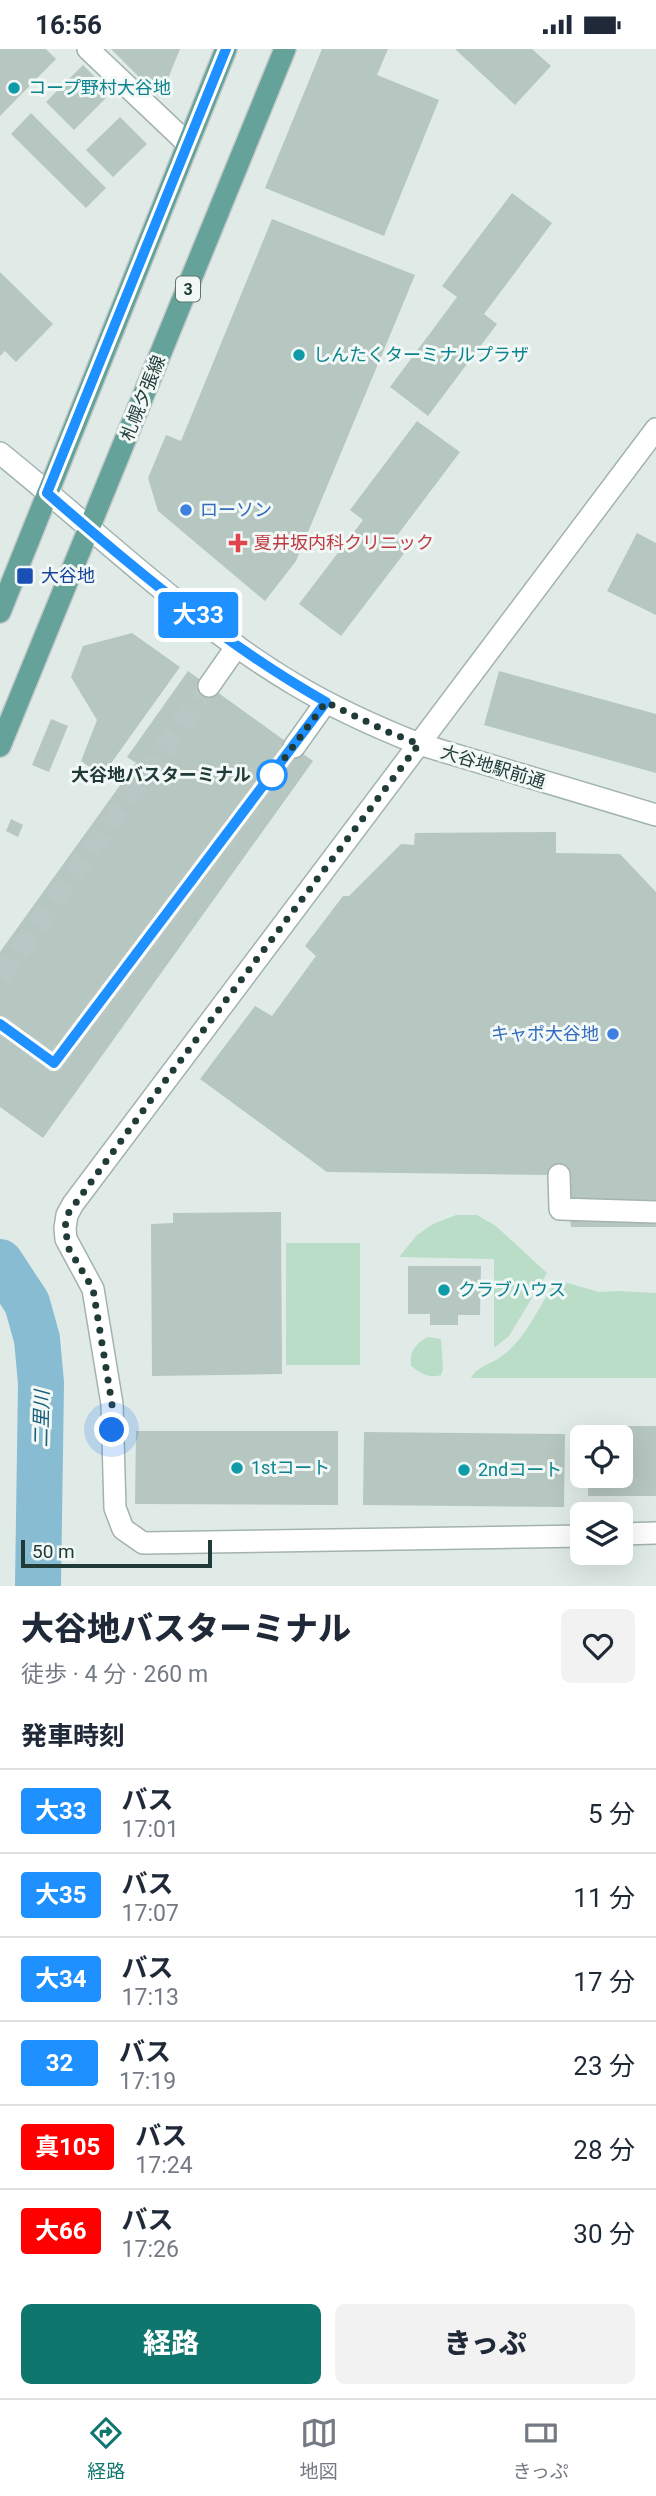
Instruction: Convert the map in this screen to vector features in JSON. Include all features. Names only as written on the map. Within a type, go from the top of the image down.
[{"type":"main road","points":[[0,612],[226,49]]},
{"type":"main road","name":"札幌夕張線","points":[[0,746],[285,49]]},
{"type":"street","points":[[88,49],[187,143]]},
{"type":"street","points":[[570,1536],[143,1543],[123,1529],[115,1508],[112,1404],[93,1289],[69,1249],[65,1228],[67,1215],[153,1097],[656,429]]},
{"type":"street","name":"大谷地駅前通","points":[[0,453],[125,559],[237,646],[326,702],[419,744],[656,815]]},
{"type":"street","points":[[209,686],[237,646]]},
{"type":"street","points":[[294,747],[326,702]]},
{"type":"street","points":[[559,1175],[560,1209],[656,1212]]},
{"type":"street","points":[[633,1534],[656,1533]]},
{"type":"green space","points":[[456,1215],[477,1215],[496,1226],[547,1273],[509,1336],[494,1348],[494,1259],[399,1257],[417,1235],[433,1224]]},
{"type":"green space","points":[[286,1243],[360,1243],[360,1365],[286,1365]]},
{"type":"green space","points":[[557,1280],[599,1292],[656,1293],[656,1378],[471,1378],[519,1340]]},
{"type":"green space","points":[[428,1337],[441,1339],[441,1375],[429,1376],[411,1366],[414,1349]]},
{"type":"building","name":"コープ野村大谷地","points":[[0,49],[46,49],[56,59],[0,116]]},
{"type":"building","points":[[111,49],[180,49],[160,98]]},
{"type":"building","points":[[322,49],[388,49],[377,75],[439,100],[384,236],[265,188]]},
{"type":"building","points":[[455,49],[532,49],[551,66],[515,105]]},
{"type":"building","points":[[83,65],[111,93],[74,130],[46,102]]},
{"type":"building","points":[[31,113],[106,188],[86,208],[11,134]]},
{"type":"building","points":[[120,117],[147,144],[113,177],[86,150]]},
{"type":"building","points":[[512,193],[552,223],[484,314],[497,324],[428,416],[390,387],[457,297],[442,286]]},
{"type":"building","name":"しんたくターミナルプラザ","points":[[272,219],[415,275],[296,561],[265,601],[158,511],[148,478],[166,435],[181,441]]},
{"type":"building","points":[[0,272],[53,324],[16,362],[5,351],[0,356]]},
{"type":"building","points":[[417,421],[460,452],[396,537],[409,547],[341,636],[299,604],[363,520],[350,510]]},
{"type":"building","points":[[637,533],[656,543],[656,615],[607,591]]},
{"type":"building","points":[[132,633],[180,667],[102,776],[81,761],[97,720],[71,677],[83,646]]},
{"type":"building","name":"大谷地バスターミナル","points":[[188,671],[313,761],[43,1138],[0,1107],[0,952],[136,763],[127,757]]},
{"type":"building","points":[[499,671],[656,714],[656,773],[484,725]]},
{"type":"building","points":[[51,719],[68,726],[49,772],[32,765]]},
{"type":"building","points":[[11,819],[23,825],[18,837],[6,831]]},
{"type":"building","points":[[556,832],[556,853],[620,854],[656,892],[656,1227],[571,1227],[570,1218],[551,1218],[551,1175],[327,1172],[200,1079],[255,1006],[272,1016],[316,956],[305,946],[343,896],[349,896],[401,844],[414,845],[415,833]]},
{"type":"building","points":[[281,1212],[282,1374],[152,1376],[151,1224],[173,1223],[173,1213]]},
{"type":"building","name":"クラブハウス","points":[[408,1266],[481,1266],[480,1315],[458,1315],[458,1325],[430,1325],[430,1314],[408,1314]]},
{"type":"building","points":[[633,1426],[656,1426],[656,1496],[588,1496],[588,1488],[633,1488]]},
{"type":"building","name":"1stコート","points":[[136,1431],[338,1431],[338,1505],[135,1504]]},
{"type":"building","name":"2ndコート","points":[[364,1432],[565,1434],[564,1507],[363,1505]]},
{"type":"waterway","name":"二里川","points":[[0,1262],[27,1303],[37,1339],[41,1383],[38,1586]]},
{"type":"tunnel","points":[[0,977],[209,686]]},
{"type":"tunnel","points":[[0,1024],[54,1063],[294,747]]},
{"type":"bus line","name":"大33","points":[[0,1024],[54,1063],[326,702],[237,646],[125,559],[47,493],[226,49]]},
{"type":"place","name":"コープ野村大谷地","points":[[14,88]]},
{"type":"place","name":"しんたくターミナルプラザ","points":[[299,355]]},
{"type":"place","name":"ローソン","points":[[186,510]]},
{"type":"place","name":"夏井坂内科クリニック","points":[[238,543]]},
{"type":"place","name":"大谷地","points":[[25,576]]},
{"type":"place","name":"大谷地バスターミナル","points":[[272,775]]},
{"type":"place","name":"キャポ大谷地","points":[[613,1034]]},
{"type":"place","name":"クラブハウス","points":[[444,1290]]},
{"type":"place","name":"1stコート","points":[[237,1468]]},
{"type":"place","name":"2ndコート","points":[[464,1470]]},
{"type":"route","points":[[112,1430],[112,1404],[93,1289],[69,1249],[65,1228],[67,1215],[419,744],[326,702],[272,775]]}]
